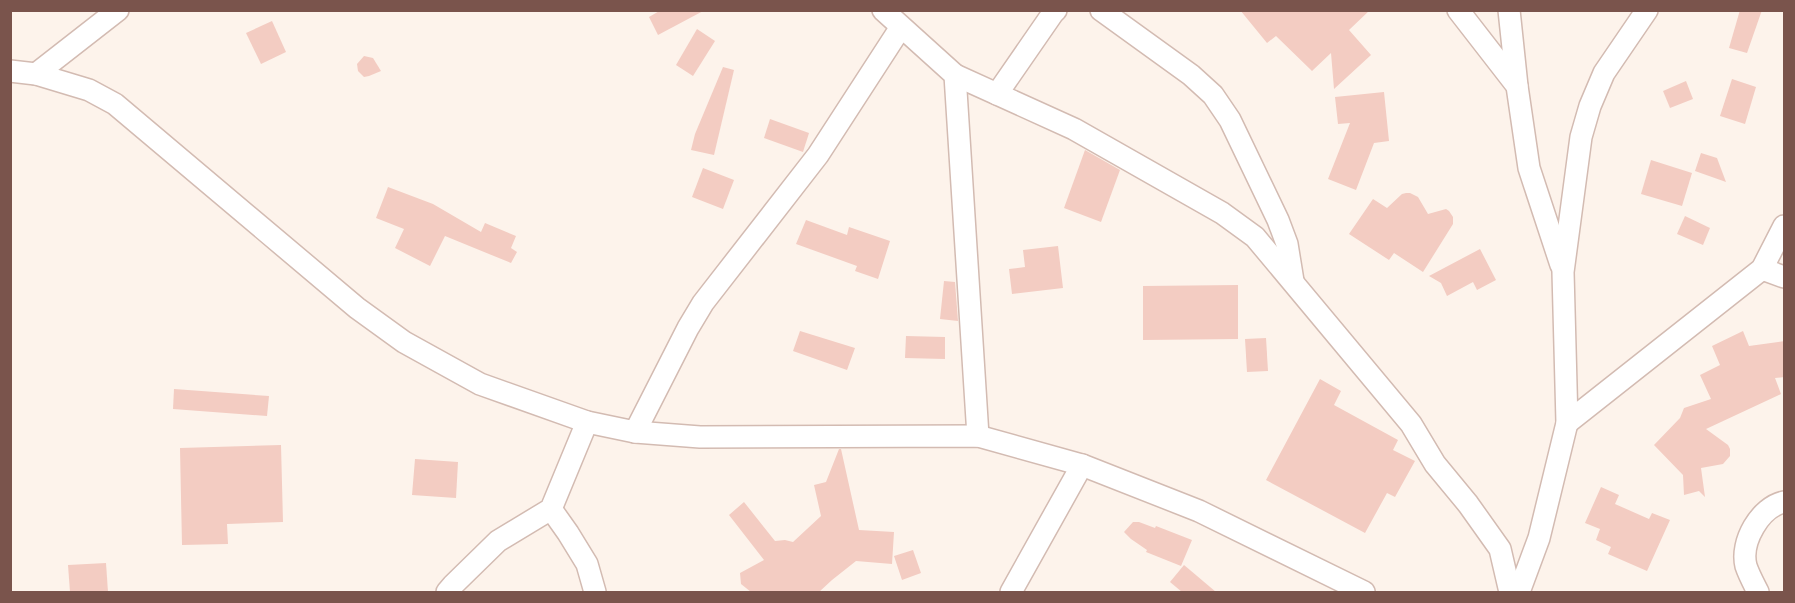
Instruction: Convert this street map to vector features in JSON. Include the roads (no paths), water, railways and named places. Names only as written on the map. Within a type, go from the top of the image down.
[{"type":"street","points":[[36,74],[118,10]]},
{"type":"street","points":[[883,10],[955,75],[1074,129],[1222,213],[1255,237],[1411,424],[1435,464],[1468,504],[1500,549],[1510,592]]},
{"type":"street","points":[[997,94],[1056,10]]},
{"type":"street","points":[[1101,10],[1191,75],[1212,95],[1230,120],[1278,220],[1287,244],[1293,282]]},
{"type":"street","points":[[1458,10],[1517,86]]},
{"type":"street","points":[[1509,10],[1529,168],[1563,272]]},
{"type":"street","points":[[1519,592],[1539,538],[1567,423],[1563,272],[1581,137],[1590,106],[1604,73],[1647,10]]},
{"type":"street","points":[[635,432],[688,328],[704,303],[818,155],[901,27]]},
{"type":"street","points":[[10,71],[36,74],[89,90],[115,104],[357,308],[404,342],[480,384],[587,422],[635,432],[700,437],[978,436],[1082,465],[1199,511],[1364,592]]},
{"type":"street","points":[[955,75],[978,436]]},
{"type":"street","points":[[1567,423],[1762,268],[1785,226]]},
{"type":"street","points":[[1762,268],[1785,277]]},
{"type":"street","points":[[447,592],[498,541],[551,509],[587,422]]},
{"type":"street","points":[[1011,592],[1082,465]]},
{"type":"street","points":[[1758,592],[1746,564],[1747,540],[1759,518],[1779,503],[1785,502]]},
{"type":"street","points":[[551,509],[587,564],[595,592]]}]
